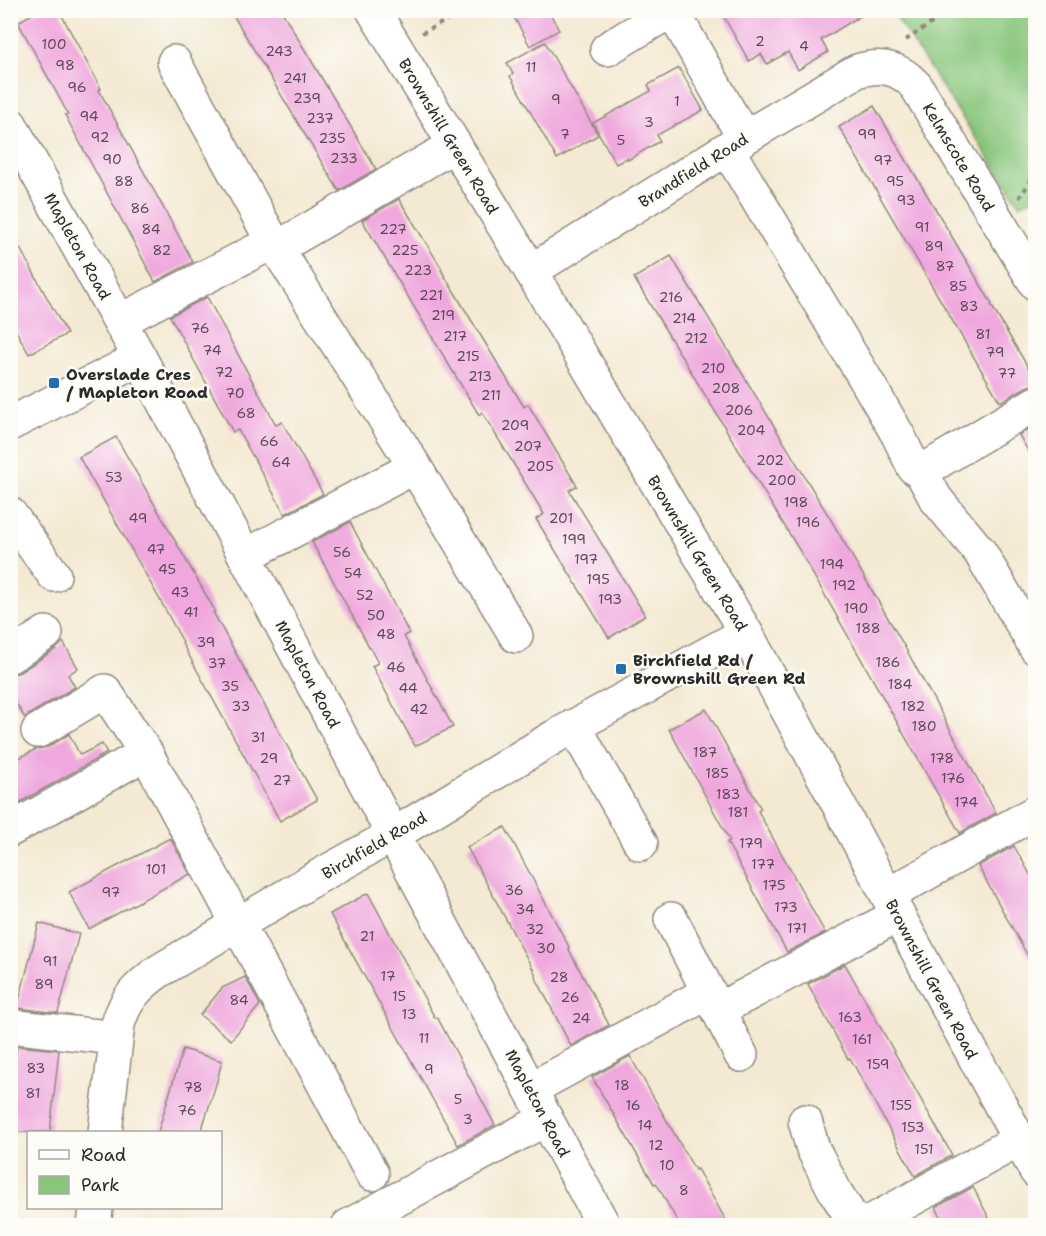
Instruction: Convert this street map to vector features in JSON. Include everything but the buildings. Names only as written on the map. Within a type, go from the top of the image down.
[{"type":"street","name":"Brownshill Green Road","points":[[373,10],[746,633],[1035,1171]]},
{"type":"street","points":[[607,50],[672,10],[736,143],[898,435],[914,468],[921,472],[936,499],[980,552],[1035,648]]},
{"type":"street","points":[[174,62],[275,245],[415,466],[516,636]]},
{"type":"street","name":"Kelmscote Road","points":[[857,71],[876,67],[893,70],[916,86],[1035,284]]},
{"type":"street","name":"Brandfield Road","points":[[531,271],[736,143],[857,71]]},
{"type":"street","name":"Mapleton Road","points":[[10,124],[140,358],[604,1226]]},
{"type":"street","points":[[120,321],[275,245],[455,145]]},
{"type":"street","points":[[10,424],[140,358]]},
{"type":"street","points":[[921,472],[1035,403]]},
{"type":"street","points":[[245,556],[415,466]]},
{"type":"street","points":[[10,513],[54,575]]},
{"type":"street","points":[[10,656],[46,633]]},
{"type":"street","name":"Birchfield Road","points":[[105,1131],[116,1038],[123,1007],[140,985],[237,924],[393,835],[574,726],[746,633]]},
{"type":"street","points":[[38,731],[105,692],[146,753],[372,1174]]},
{"type":"street","points":[[574,726],[641,844]]},
{"type":"street","points":[[10,830],[146,753]]},
{"type":"street","points":[[531,1089],[713,1001],[893,905],[1035,812]]},
{"type":"street","points":[[671,919],[741,1055]]},
{"type":"street","points":[[10,1026],[116,1038]]},
{"type":"street","points":[[348,1226],[546,1119]]},
{"type":"street","points":[[804,1121],[813,1149],[856,1226]]},
{"type":"street","points":[[863,1226],[1019,1140]]},
{"type":"street","points":[[94,1226],[96,1209]]},
{"type":"path","points":[[395,46],[467,10]]},
{"type":"green space","points":[[892,11],[1035,11],[1035,197],[1020,205]]},
{"type":"place","name":"Overslade Cres / Mapleton Road","points":[[54,383]]},
{"type":"place","name":"Birchfield Rd / Brownshill Green Rd","points":[[621,669]]}]
